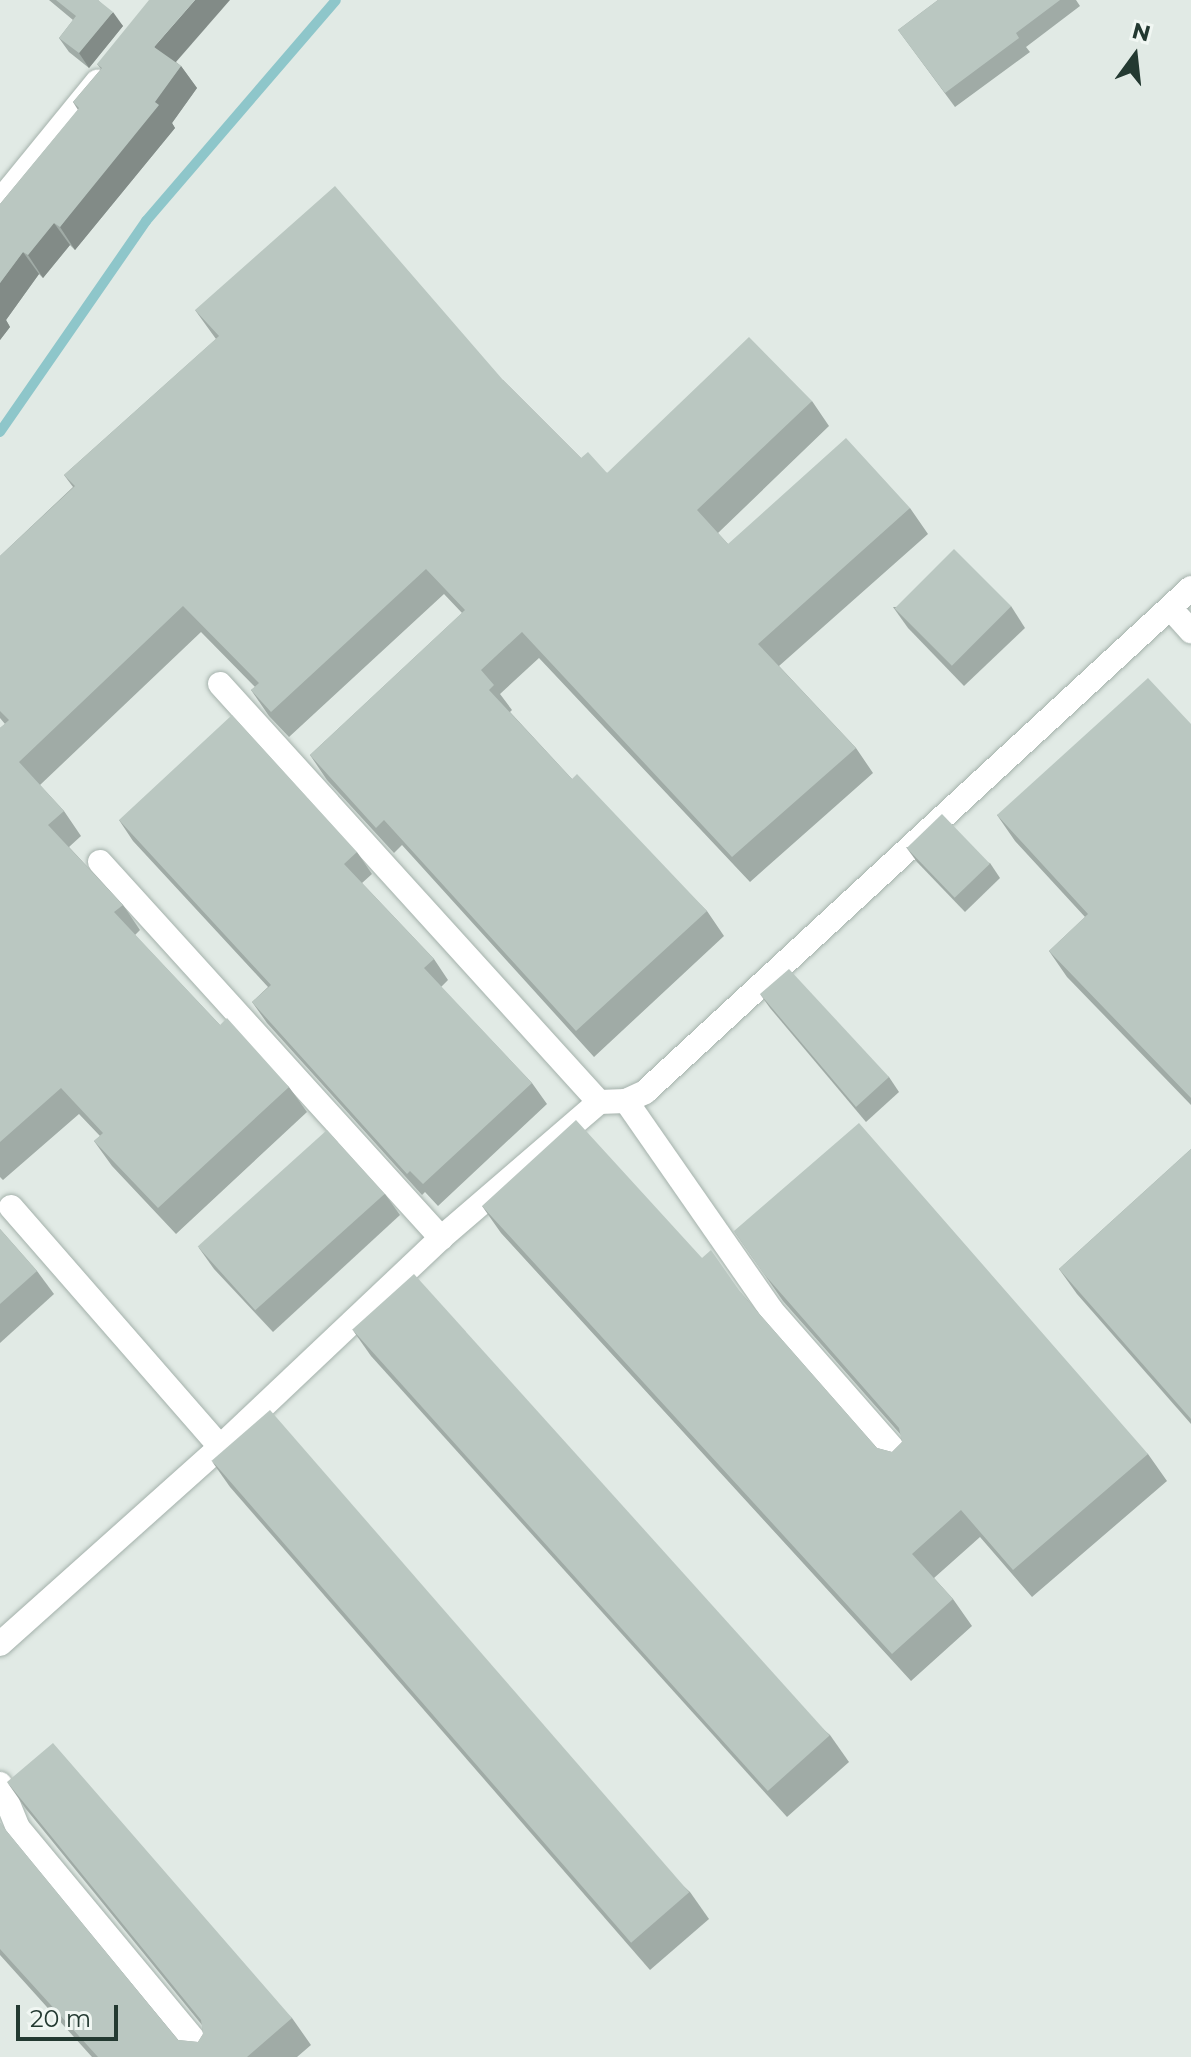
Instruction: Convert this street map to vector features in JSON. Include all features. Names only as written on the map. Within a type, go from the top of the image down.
[{"type":"street","points":[[0,201],[114,62]]},
{"type":"street","points":[[0,1644],[220,1447],[441,1238],[599,1102],[626,1101],[645,1092],[1191,588]]},
{"type":"street","points":[[1171,609],[1191,631]]},
{"type":"street","points":[[220,684],[599,1102]]},
{"type":"street","points":[[100,862],[441,1238]]},
{"type":"street","points":[[626,1101],[771,1310],[907,1465]]},
{"type":"street","points":[[11,1207],[220,1447]]},
{"type":"street","points":[[0,1784],[18,1828],[208,2057]]},
{"type":"building","points":[[56,0],[98,0],[113,12],[79,53],[59,38],[76,16]]},
{"type":"building","points":[[149,0],[195,0],[154,47],[181,66],[155,102],[159,105],[60,227],[54,223],[28,255],[23,252],[0,283],[0,204],[79,108],[73,102],[102,68],[97,64]]},
{"type":"building","points":[[938,0],[1060,0],[1016,33],[1019,38],[945,93],[898,30]]},
{"type":"building","points":[[335,186],[503,380],[581,458],[588,452],[607,473],[749,337],[812,401],[697,510],[728,544],[846,438],[910,508],[758,644],[856,748],[732,857],[522,632],[481,670],[494,685],[489,690],[572,779],[577,774],[707,911],[576,1031],[384,820],[376,828],[310,755],[465,610],[426,569],[271,712],[251,690],[259,683],[183,606],[19,762],[64,811],[48,825],[123,905],[114,912],[220,1025],[227,1018],[289,1087],[158,1208],[94,1141],[103,1133],[61,1088],[0,1142],[0,728],[9,720],[0,711],[0,556],[75,486],[64,475],[219,336],[195,310]]},
{"type":"building","points":[[954,549],[1011,606],[952,666],[895,608]]},
{"type":"building","points":[[1148,678],[1191,724],[1191,1098],[1049,951],[1088,914],[997,815]]},
{"type":"building","points":[[232,715],[357,852],[344,864],[434,959],[424,968],[532,1083],[423,1184],[410,1171],[407,1174],[252,1002],[271,985],[119,820]]},
{"type":"building","points":[[942,814],[990,864],[955,898],[907,848]]},
{"type":"building","points":[[789,969],[889,1077],[856,1107],[760,994]]},
{"type":"building","points":[[576,1120],[702,1258],[711,1250],[741,1293],[877,1448],[892,1452],[902,1442],[899,1428],[764,1274],[734,1231],[859,1123],[1148,1454],[1013,1570],[961,1510],[912,1554],[953,1599],[892,1654],[482,1206]]},
{"type":"building","points":[[327,1130],[385,1194],[255,1310],[198,1246]]},
{"type":"building","points":[[1191,1149],[1191,1419],[1059,1269]]},
{"type":"building","points":[[0,1229],[37,1271],[0,1304]]},
{"type":"building","points":[[414,1274],[830,1735],[768,1791],[352,1330]]},
{"type":"building","points":[[270,1410],[689,1892],[631,1943],[212,1461]]},
{"type":"building","points":[[53,1743],[292,2018],[247,2057],[98,2057],[0,1949],[0,1823],[178,2040],[198,2042],[203,2034],[201,2020],[7,1782]]},
{"type":"waterway","points":[[0,432],[146,221],[336,0]]}]
